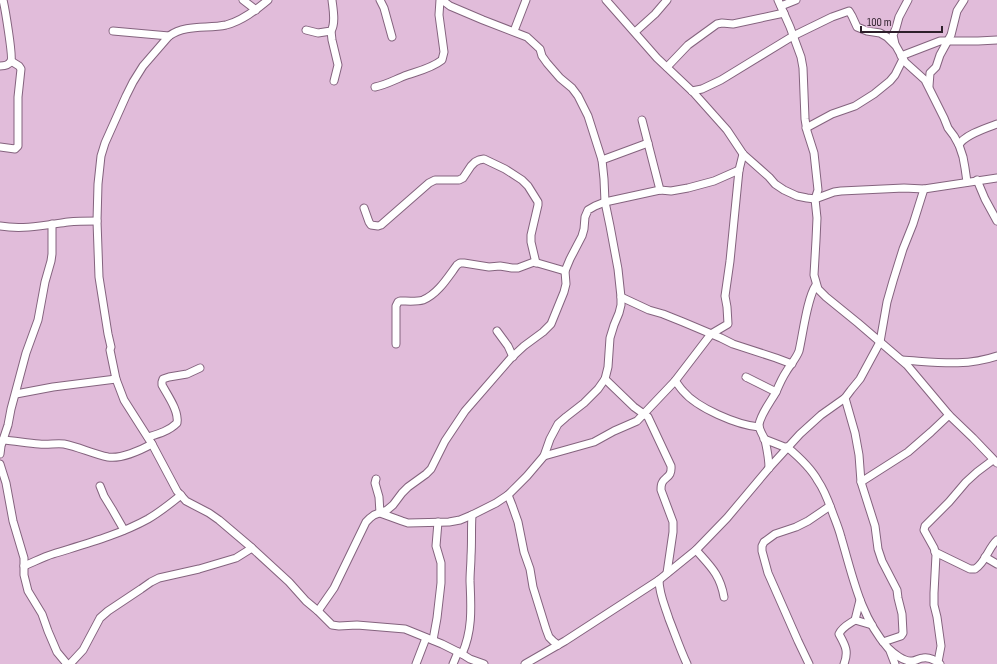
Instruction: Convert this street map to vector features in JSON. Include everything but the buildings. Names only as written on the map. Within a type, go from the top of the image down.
[{"type":"street","points":[[3,0],[12,59],[11,61]]},
{"type":"street","points":[[243,0],[256,10]]},
{"type":"street","points":[[268,0],[246,17],[236,22],[226,25],[188,28],[174,32],[169,36],[143,66],[126,96],[107,139],[99,166],[96,221],[99,277],[116,379],[124,400],[148,437],[181,496],[224,524],[289,582],[328,622],[332,625],[339,626],[357,625],[405,629],[484,664]]},
{"type":"street","points":[[332,0],[334,22],[331,31],[338,65],[334,82]]},
{"type":"street","points":[[380,0],[384,8],[392,36]]},
{"type":"street","points":[[374,87],[384,85],[437,64],[442,60],[444,52],[439,15],[441,0],[450,6],[514,31],[527,37],[533,42],[540,49],[542,56],[547,63],[578,96],[588,116],[602,160],[605,202],[617,262],[621,297],[619,313],[610,338],[608,367],[605,379],[598,389],[584,403],[558,424],[550,439],[544,456],[528,476],[508,495],[472,515],[460,520],[449,522],[408,522],[380,513]]},
{"type":"street","points":[[514,31],[526,0]]},
{"type":"street","points":[[606,0],[658,58],[692,91],[727,130],[743,154],[784,190],[797,196],[815,199],[834,192],[848,190],[904,188],[924,189],[997,178]]},
{"type":"street","points":[[635,32],[655,14],[667,0]]},
{"type":"street","points":[[667,67],[688,45],[717,24],[732,24],[796,0]]},
{"type":"street","points":[[908,0],[899,17],[893,35],[896,46],[908,66],[925,80],[929,86],[934,100],[958,145],[964,163],[967,182]]},
{"type":"street","points":[[929,86],[930,73],[936,67],[940,55],[948,42],[958,11],[964,0]]},
{"type":"street","points":[[781,6],[798,45],[801,57],[803,68],[806,128],[812,143],[815,161],[818,190],[815,199],[817,218],[814,275],[816,285],[826,297],[902,360],[949,415],[995,462],[977,472],[966,482],[944,508],[925,526],[924,532],[935,552],[934,605],[937,617],[940,646],[939,663],[931,659],[924,658],[907,661],[889,649]]},
{"type":"street","points":[[692,91],[702,89],[721,80],[793,36],[832,17],[849,11],[858,28],[881,34],[896,46]]},
{"type":"street","points":[[306,30],[318,32],[331,31]]},
{"type":"street","points":[[113,31],[169,36]]},
{"type":"street","points":[[806,128],[832,114],[855,106],[874,94],[895,75],[902,58],[937,42],[997,40]]},
{"type":"street","points":[[0,66],[11,61]]},
{"type":"street","points":[[0,147],[15,149],[18,146],[18,97],[21,69],[11,61]]},
{"type":"street","points":[[642,120],[660,190]]},
{"type":"street","points":[[958,145],[962,140],[997,124]]},
{"type":"street","points":[[602,160],[648,143]]},
{"type":"street","points":[[727,342],[725,332],[728,324],[725,296],[739,170],[743,154]]},
{"type":"street","points":[[364,208],[371,225],[381,225],[429,183],[435,180],[459,180],[463,178],[475,162],[484,159],[506,169],[522,180],[532,191],[538,202],[531,235],[531,242],[536,263]]},
{"type":"street","points":[[318,611],[334,588],[366,522],[370,518],[393,506],[408,487],[431,469],[445,441],[465,411],[513,356],[551,324],[564,292],[566,284],[565,271],[582,236],[585,217],[588,210],[605,202],[660,190],[671,191],[688,188],[714,181],[739,170]]},
{"type":"street","points":[[977,180],[997,221]]},
{"type":"street","points":[[525,664],[558,645],[659,580],[696,550],[727,518],[800,434],[821,415],[845,398],[860,379],[880,342],[887,302],[893,280],[902,249],[924,189]]},
{"type":"street","points":[[0,226],[21,228],[82,220],[96,221]]},
{"type":"street","points":[[0,454],[26,353],[38,320],[45,282],[51,261],[52,224]]},
{"type":"street","points":[[396,344],[396,306],[398,302],[400,300],[422,300],[431,295],[440,287],[460,263],[489,267],[500,266],[518,268],[531,263],[536,263],[565,271]]},
{"type":"street","points":[[769,468],[769,459],[759,426],[765,410],[776,392],[780,381],[797,358],[810,300],[813,289],[816,285]]},
{"type":"street","points":[[621,297],[649,310],[664,314],[721,338],[727,342],[792,364]]},
{"type":"street","points":[[544,456],[594,442],[637,420],[675,381],[711,334],[728,324]]},
{"type":"street","points":[[497,331],[513,356]]},
{"type":"street","points":[[902,360],[955,364],[977,362],[997,356]]},
{"type":"street","points":[[148,437],[167,431],[177,424],[175,410],[162,385],[163,379],[188,374],[200,368]]},
{"type":"street","points":[[746,377],[776,392]]},
{"type":"street","points":[[16,394],[53,387],[116,379]]},
{"type":"street","points":[[605,379],[634,407],[648,417],[671,466],[669,477],[662,482],[661,486],[661,490],[673,522],[667,573]]},
{"type":"street","points":[[675,381],[682,391],[701,406],[738,423],[759,426]]},
{"type":"street","points":[[845,398],[856,433],[861,482],[875,526],[878,549],[884,565],[897,590],[902,614],[903,633],[901,636],[884,642]]},
{"type":"street","points":[[861,482],[908,452],[932,432],[949,415]]},
{"type":"street","points":[[764,439],[787,448],[813,472],[828,498],[841,535],[852,578],[860,600],[872,625],[889,649],[895,664]]},
{"type":"street","points":[[3,440],[41,444],[61,444],[73,446],[108,457],[132,453],[152,444]]},
{"type":"street","points":[[0,464],[6,483],[13,521],[24,558],[24,575],[28,591],[42,614],[54,647],[66,663],[83,650],[100,618],[151,582],[159,578],[199,569],[236,558],[252,548]]},
{"type":"street","points":[[376,479],[375,483],[379,497],[380,513]]},
{"type":"street","points":[[100,486],[104,496],[124,530]]},
{"type":"street","points":[[508,495],[518,522],[533,587],[546,629],[549,637],[558,645]]},
{"type":"street","points":[[24,566],[51,555],[124,530],[148,519],[181,496]]},
{"type":"street","points":[[809,664],[768,572],[762,546],[764,542],[775,534],[808,521],[830,506]]},
{"type":"street","points":[[453,664],[467,640],[470,624],[472,515]]},
{"type":"street","points":[[416,664],[430,639],[437,618],[441,583],[441,563],[436,546],[438,522]]},
{"type":"street","points":[[935,552],[970,569],[975,569],[997,540]]},
{"type":"street","points":[[696,550],[718,576],[724,597]]},
{"type":"street","points":[[985,557],[997,564]]},
{"type":"street","points":[[659,580],[662,600],[687,664]]},
{"type":"street","points":[[844,664],[847,657],[847,652],[844,642],[839,634],[845,626],[855,620],[860,600]]},
{"type":"street","points":[[855,620],[872,625]]}]
